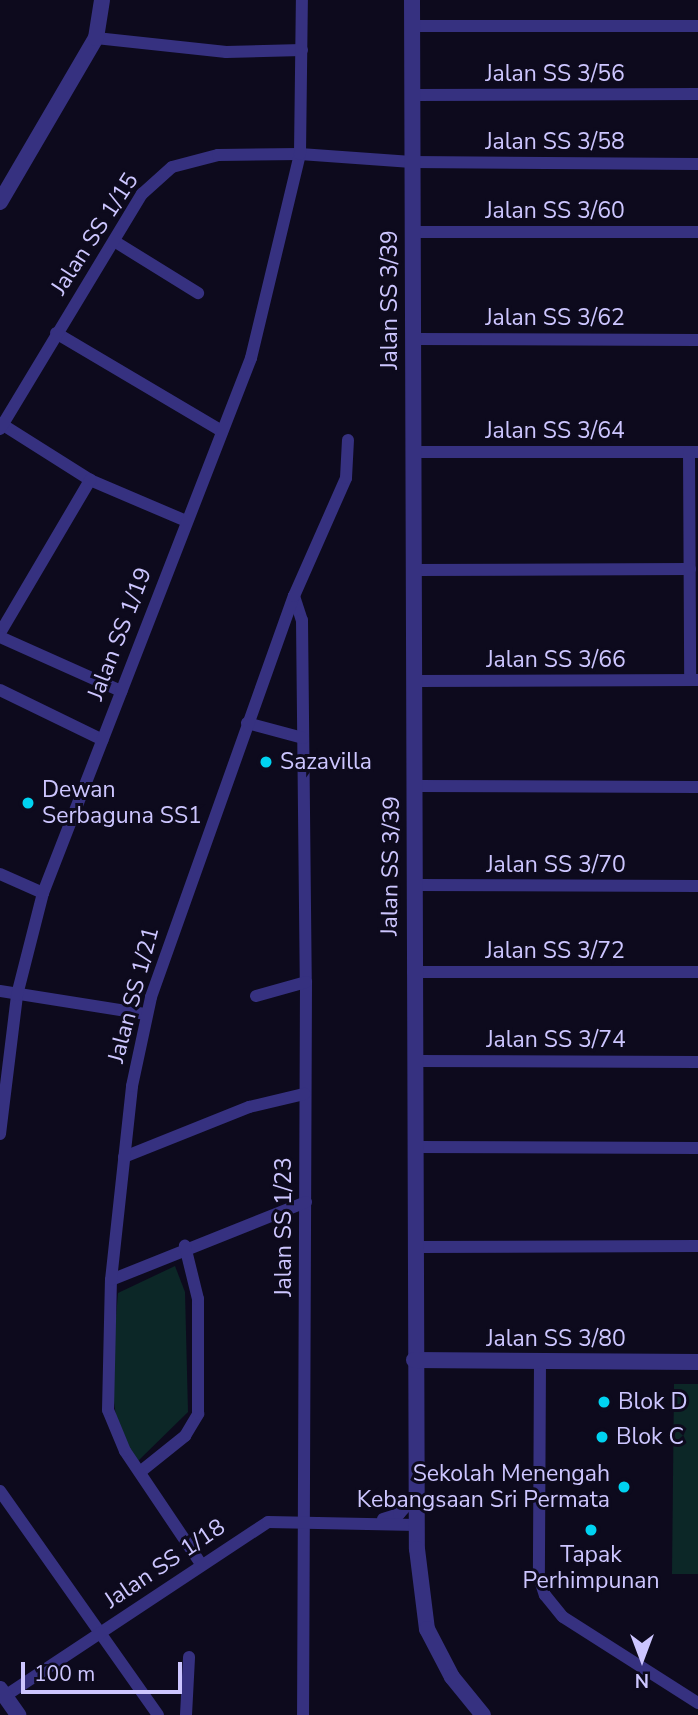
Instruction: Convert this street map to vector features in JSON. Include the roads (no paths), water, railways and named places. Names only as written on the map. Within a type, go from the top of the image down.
[{"type":"street","points":[[0,202],[96,38],[102,0]]},
{"type":"street","name":"Jalan SS 1/19","points":[[0,1134],[17,995],[43,892],[251,358],[300,154],[302,0]]},
{"type":"street","name":"Jalan SS 3/39","points":[[412,0],[416,1525],[427,1629],[452,1677],[483,1715]]},
{"type":"street","points":[[412,26],[698,26]]},
{"type":"street","points":[[96,38],[226,52],[302,50]]},
{"type":"street","name":"Jalan SS 3/56","points":[[412,95],[698,94]]},
{"type":"street","name":"Jalan SS 1/15","points":[[1,425],[142,194],[172,167],[218,155],[300,154],[412,162]]},
{"type":"street","name":"Jalan SS 3/58","points":[[412,162],[698,164]]},
{"type":"street","name":"Jalan SS 3/60","points":[[412,232],[698,232]]},
{"type":"street","points":[[114,241],[198,293]]},
{"type":"street","points":[[56,333],[222,431]]},
{"type":"street","name":"Jalan SS 3/62","points":[[412,338],[698,340]]},
{"type":"street","points":[[1,425],[90,480],[186,521]]},
{"type":"street","name":"Jalan SS 1/21","points":[[201,1564],[113,1431],[108,1410],[111,1280],[124,1157],[146,1014],[294,596],[346,478],[348,440]]},
{"type":"street","name":"Jalan SS 3/64","points":[[413,452],[693,452]]},
{"type":"street","points":[[693,452],[690,569],[694,680]]},
{"type":"street","points":[[90,480],[0,635],[121,691]]},
{"type":"street","points":[[413,570],[690,569]]},
{"type":"street","name":"Jalan SS 1/23","points":[[294,596],[302,620],[306,982],[303,1715]]},
{"type":"street","name":"Jalan SS 3/66","points":[[414,681],[694,680]]},
{"type":"street","points":[[0,690],[103,740]]},
{"type":"street","points":[[247,723],[303,738]]},
{"type":"street","points":[[415,786],[698,787]]},
{"type":"street","points":[[0,874],[43,892]]},
{"type":"street","name":"Jalan SS 3/70","points":[[414,885],[698,886]]},
{"type":"street","name":"Jalan SS 3/72","points":[[413,972],[698,972]]},
{"type":"street","points":[[256,996],[306,982]]},
{"type":"street","points":[[0,990],[17,995],[146,1014]]},
{"type":"street","name":"Jalan SS 3/74","points":[[414,1061],[698,1062]]},
{"type":"street","points":[[124,1157],[249,1107],[304,1094]]},
{"type":"street","points":[[414,1147],[698,1147]]},
{"type":"street","points":[[111,1280],[185,1246],[306,1202]]},
{"type":"street","points":[[140,1472],[185,1436],[198,1414],[198,1299],[185,1246]]},
{"type":"street","points":[[416,1247],[698,1246]]},
{"type":"street","name":"Jalan SS 3/80","points":[[414,1360],[698,1362]]},
{"type":"street","points":[[540,1362],[539,1577],[563,1618],[698,1703]]},
{"type":"street","points":[[0,1492],[158,1715]]},
{"type":"street","name":"Jalan SS 1/18","points":[[365,1522],[400,1514],[416,1495]]},
{"type":"street","name":"Jalan SS 1/18","points":[[2,1693],[99,1634],[268,1522],[416,1525]]},
{"type":"street","points":[[186,1715],[189,1657]]},
{"type":"street","points":[[2,1693],[18,1715]]},
{"type":"place","name":"Sazavilla","points":[[266,762]]},
{"type":"place","name":"Dewan Serbaguna SS1","points":[[28,803]]},
{"type":"place","name":"Blok D","points":[[604,1402]]},
{"type":"place","name":"Blok C","points":[[602,1437]]},
{"type":"place","name":"Sekolah Menengah Kebangsaan Sri Permata","points":[[624,1487]]},
{"type":"place","name":"Tapak Perhimpunan","points":[[591,1530]]}]
